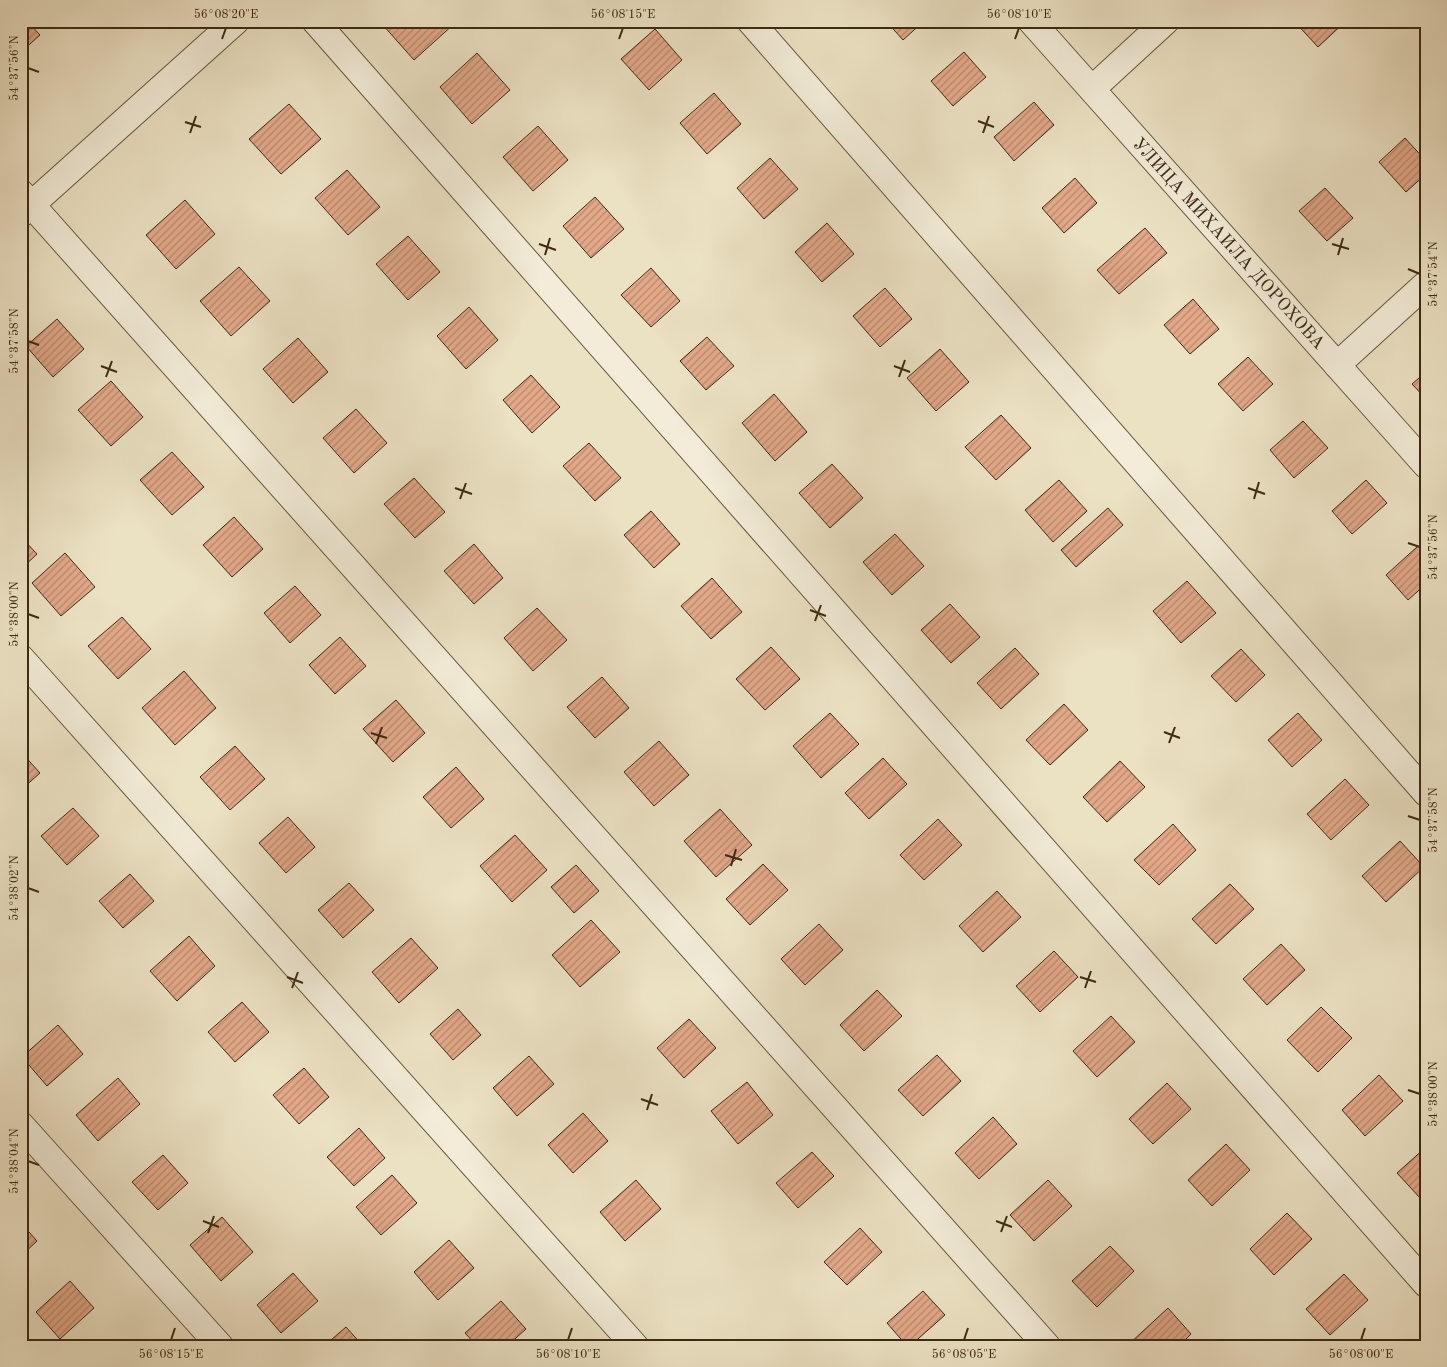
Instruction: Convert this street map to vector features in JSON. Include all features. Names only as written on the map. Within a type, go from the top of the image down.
[{"type":"street","points":[[236,21],[25,204],[1047,1346]]},
{"type":"street","points":[[315,21],[1426,1284]]},
{"type":"street","points":[[750,21],[1426,793]]},
{"type":"street","name":"УЛИЦА МИХАИЛА ДОРОХОВА","points":[[1031,21],[1426,465]]},
{"type":"street","points":[[1092,89],[1166,21]]},
{"type":"street","points":[[1337,365],[1426,284]]},
{"type":"street","points":[[21,658],[635,1346]]},
{"type":"street","points":[[21,1125],[220,1346]]},
{"type":"building","points":[[21,21],[27,21],[40,35],[21,52]]},
{"type":"building","points":[[385,21],[451,21],[454,24],[414,60],[382,24]]},
{"type":"building","points":[[886,21],[924,21],[903,40]]},
{"type":"building","points":[[1294,21],[1346,21],[1318,47]]},
{"type":"building","points":[[655,29],[682,60],[649,90],[621,59]]},
{"type":"building","points":[[964,52],[986,77],[953,106],[931,81]]},
{"type":"building","points":[[477,53],[510,90],[472,124],[440,87]]},
{"type":"building","points":[[714,93],[741,124],[707,154],[680,123]]},
{"type":"building","points":[[1034,102],[1054,125],[1014,161],[994,137]]},
{"type":"building","points":[[289,104],[321,139],[281,174],[249,139]]},
{"type":"building","points":[[538,126],[568,160],[533,191],[503,157]]},
{"type":"building","points":[[1405,138],[1426,161],[1426,174],[1406,192],[1379,162]]},
{"type":"building","points":[[770,158],[798,189],[764,219],[737,188]]},
{"type":"building","points":[[347,170],[380,207],[348,235],[315,198]]},
{"type":"building","points":[[1075,178],[1097,203],[1064,233],[1042,208]]},
{"type":"building","points":[[1325,188],[1353,218],[1327,241],[1299,211]]},
{"type":"building","points":[[595,197],[624,229],[591,258],[563,226]]},
{"type":"building","points":[[185,200],[215,234],[176,269],[146,235]]},
{"type":"building","points":[[827,223],[854,254],[822,282],[795,252]]},
{"type":"building","points":[[1145,228],[1167,253],[1119,294],[1097,270]]},
{"type":"building","points":[[408,236],[440,272],[408,300],[376,264]]},
{"type":"building","points":[[239,267],[270,301],[231,336],[200,301]]},
{"type":"building","points":[[651,268],[680,301],[651,327],[621,295]]},
{"type":"building","points":[[885,288],[912,319],[880,347],[853,316]]},
{"type":"building","points":[[1193,299],[1219,329],[1190,354],[1164,325]]},
{"type":"building","points":[[469,307],[498,340],[466,369],[437,336]]},
{"type":"building","points":[[57,319],[84,349],[53,377],[26,346]]},
{"type":"building","points":[[707,337],[734,366],[706,390],[680,361]]},
{"type":"building","points":[[298,338],[328,372],[293,403],[263,369]]},
{"type":"building","points":[[940,349],[969,382],[936,411],[907,378]]},
{"type":"building","points":[[1248,357],[1273,384],[1243,411],[1218,384]]},
{"type":"building","points":[[1426,372],[1426,399],[1412,384]]},
{"type":"building","points":[[531,375],[560,407],[532,433],[503,400]]},
{"type":"building","points":[[111,381],[143,417],[111,446],[78,410]]},
{"type":"building","points":[[774,394],[807,432],[775,461],[742,423]]},
{"type":"building","points":[[356,409],[387,443],[354,473],[323,438]]},
{"type":"building","points":[[1001,415],[1031,448],[996,480],[965,447]]},
{"type":"building","points":[[1303,421],[1328,448],[1294,478],[1270,450]]},
{"type":"building","points":[[589,443],[621,478],[595,501],[563,466]]},
{"type":"building","points":[[172,452],[204,487],[172,515],[140,480]]},
{"type":"building","points":[[832,464],[863,498],[830,528],[799,493]]},
{"type":"building","points":[[414,478],[445,512],[415,538],[384,504]]},
{"type":"building","points":[[1059,480],[1087,511],[1053,542],[1025,510]]},
{"type":"building","points":[[1366,480],[1387,503],[1352,534],[1332,511]]},
{"type":"building","points":[[1108,508],[1123,525],[1076,567],[1061,550]]},
{"type":"building","points":[[651,511],[680,544],[654,568],[624,535]]},
{"type":"building","points":[[234,517],[263,549],[232,577],[203,545]]},
{"type":"building","points":[[895,534],[924,566],[892,595],[863,562]]},
{"type":"building","points":[[21,537],[37,554],[21,569]]},
{"type":"building","points":[[474,544],[503,578],[474,604],[444,571]]},
{"type":"building","points":[[1418,546],[1426,555],[1426,584],[1408,600],[1386,575]]},
{"type":"building","points":[[65,553],[95,587],[61,616],[32,583]]},
{"type":"building","points":[[712,578],[742,612],[711,639],[681,606]]},
{"type":"building","points":[[1187,581],[1216,613],[1181,643],[1153,611]]},
{"type":"building","points":[[295,586],[321,615],[290,643],[264,613]]},
{"type":"building","points":[[950,604],[980,637],[951,663],[921,630]]},
{"type":"building","points":[[537,608],[567,640],[533,671],[504,638]]},
{"type":"building","points":[[122,617],[151,649],[118,679],[88,646]]},
{"type":"building","points":[[340,637],[366,666],[335,694],[309,665]]},
{"type":"building","points":[[771,647],[800,679],[765,710],[736,679]]},
{"type":"building","points":[[1015,648],[1039,674],[1001,709],[977,683]]},
{"type":"building","points":[[1241,649],[1265,675],[1236,702],[1211,676]]},
{"type":"building","points":[[184,671],[216,708],[175,745],[142,708]]},
{"type":"building","points":[[602,677],[629,708],[595,738],[567,707]]},
{"type":"building","points":[[396,700],[425,733],[393,762],[363,729]]},
{"type":"building","points":[[1064,704],[1088,730],[1050,765],[1026,740]]},
{"type":"building","points":[[830,713],[859,744],[821,778],[793,746]]},
{"type":"building","points":[[1298,713],[1322,740],[1292,767],[1268,740]]},
{"type":"building","points":[[659,741],[689,775],[654,806],[624,772]]},
{"type":"building","points":[[235,746],[265,779],[230,810],[200,777]]},
{"type":"building","points":[[21,752],[40,773],[21,790]]},
{"type":"building","points":[[883,758],[907,784],[869,819],[845,793]]},
{"type":"building","points":[[1120,761],[1145,787],[1107,822],[1083,797]]},
{"type":"building","points":[[456,767],[484,799],[451,828],[423,797]]},
{"type":"building","points":[[1345,779],[1369,805],[1331,840],[1307,814]]},
{"type":"building","points":[[73,808],[99,836],[67,865],[41,836]]},
{"type":"building","points":[[720,809],[752,845],[716,877],[684,841]]},
{"type":"building","points":[[288,817],[315,847],[286,873],[259,843]]},
{"type":"building","points":[[938,819],[962,845],[924,880],[900,855]]},
{"type":"building","points":[[1173,824],[1196,850],[1159,885],[1134,860]]},
{"type":"building","points":[[515,835],[547,870],[512,902],[480,866]]},
{"type":"building","points":[[1400,841],[1424,867],[1386,902],[1362,876]]},
{"type":"building","points":[[763,864],[788,890],[750,925],[726,899]]},
{"type":"building","points":[[576,865],[599,891],[574,913],[551,887]]},
{"type":"building","points":[[130,874],[154,901],[123,928],[99,901]]},
{"type":"building","points":[[349,883],[374,910],[343,938],[318,910]]},
{"type":"building","points":[[1230,884],[1254,909],[1216,944],[1192,919]]},
{"type":"building","points":[[997,891],[1021,917],[983,952],[959,926]]},
{"type":"building","points":[[591,920],[620,952],[580,987],[552,955]]},
{"type":"building","points":[[819,924],[843,950],[805,985],[781,959]]},
{"type":"building","points":[[189,936],[215,966],[177,1001],[150,971]]},
{"type":"building","points":[[411,938],[438,968],[399,1003],[372,972]]},
{"type":"building","points":[[1281,944],[1305,970],[1267,1005],[1243,979]]},
{"type":"building","points":[[1054,951],[1078,977],[1040,1012],[1016,986]]},
{"type":"building","points":[[21,987],[28,994],[21,1000]]},
{"type":"building","points":[[877,990],[902,1016],[864,1051],[840,1025]]},
{"type":"building","points":[[242,1002],[269,1032],[235,1062],[208,1032]]},
{"type":"building","points":[[1321,1007],[1352,1038],[1318,1072],[1287,1040]]},
{"type":"building","points":[[458,1009],[481,1035],[453,1060],[430,1034]]},
{"type":"building","points":[[1111,1016],[1135,1042],[1097,1077],[1073,1051]]},
{"type":"building","points":[[689,1019],[716,1048],[684,1078],[657,1048]]},
{"type":"building","points":[[58,1025],[83,1054],[47,1086],[22,1057]]},
{"type":"building","points":[[937,1055],[961,1081],[923,1116],[898,1090]]},
{"type":"building","points":[[529,1056],[554,1084],[517,1116],[493,1088]]},
{"type":"building","points":[[304,1068],[329,1097],[299,1124],[273,1095]]},
{"type":"building","points":[[1379,1075],[1403,1101],[1365,1136],[1342,1110]]},
{"type":"building","points":[[118,1078],[140,1104],[98,1141],[76,1115]]},
{"type":"building","points":[[747,1082],[773,1115],[738,1144],[711,1111]]},
{"type":"building","points":[[1167,1083],[1191,1109],[1153,1144],[1129,1119]]},
{"type":"building","points":[[583,1113],[608,1141],[573,1173],[548,1145]]},
{"type":"building","points":[[993,1117],[1017,1144],[979,1179],[955,1153]]},
{"type":"building","points":[[359,1128],[385,1158],[354,1186],[327,1157]]},
{"type":"building","points":[[1226,1144],[1250,1170],[1212,1206],[1188,1180]]},
{"type":"building","points":[[1426,1147],[1426,1195],[1421,1199],[1397,1173]]},
{"type":"building","points":[[812,1152],[834,1176],[798,1208],[776,1183]]},
{"type":"building","points":[[163,1155],[188,1183],[158,1210],[132,1182]]},
{"type":"building","points":[[392,1175],[417,1203],[381,1235],[356,1207]]},
{"type":"building","points":[[636,1180],[661,1209],[625,1241],[600,1212]]},
{"type":"building","points":[[1048,1180],[1072,1206],[1034,1241],[1010,1215]]},
{"type":"building","points":[[1287,1213],[1312,1239],[1274,1275],[1250,1249]]},
{"type":"building","points":[[222,1217],[253,1252],[221,1281],[190,1245]]},
{"type":"building","points":[[21,1223],[37,1241],[21,1256]]},
{"type":"building","points":[[860,1228],[882,1252],[847,1285],[824,1262]]},
{"type":"building","points":[[449,1240],[474,1268],[438,1300],[414,1272]]},
{"type":"building","points":[[1110,1246],[1134,1271],[1097,1307],[1072,1281]]},
{"type":"building","points":[[293,1273],[318,1301],[281,1333],[257,1305]]},
{"type":"building","points":[[1344,1274],[1368,1300],[1330,1335],[1306,1309]]},
{"type":"building","points":[[70,1281],[94,1308],[60,1339],[36,1312]]},
{"type":"building","points":[[923,1291],[945,1315],[910,1346],[907,1346],[887,1323]]},
{"type":"building","points":[[501,1301],[526,1329],[507,1346],[477,1346],[465,1333]]},
{"type":"building","points":[[1168,1308],[1191,1334],[1179,1346],[1131,1346],[1129,1344]]},
{"type":"building","points":[[346,1327],[363,1346],[324,1346]]}]
